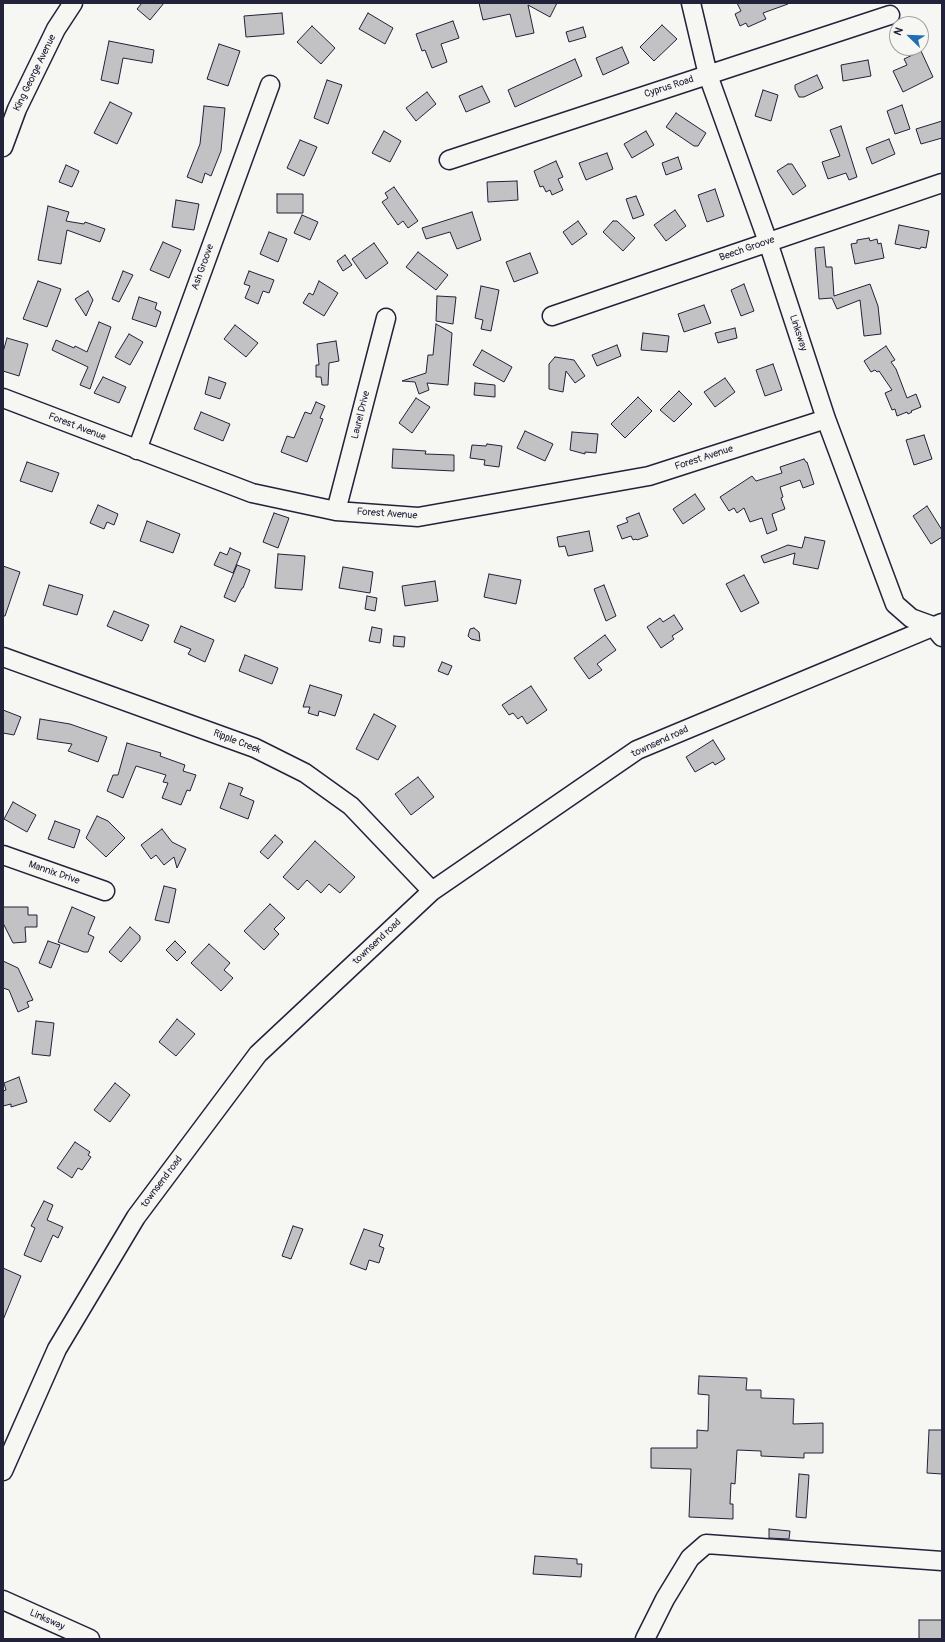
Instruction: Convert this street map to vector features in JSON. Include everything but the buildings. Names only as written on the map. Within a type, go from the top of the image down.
[{"type":"street","name":"King George Avenue","points":[[3,147],[20,102],[56,29],[73,3]]},
{"type":"street","name":"Linksway","points":[[691,3],[708,74],[768,242],[826,419],[895,604],[911,618],[939,629]]},
{"type":"street","name":"Cyprus Road","points":[[449,160],[890,15]]},
{"type":"street","name":"Ash Groove","points":[[137,450],[270,84]]},
{"type":"street","name":"Beech Groove","points":[[552,316],[942,183]]},
{"type":"street","name":"Laurel Drive","points":[[336,511],[386,318]]},
{"type":"street","name":"Forest Avenue","points":[[3,398],[252,493],[336,511],[418,517],[650,476],[826,419]]},
{"type":"street","name":"townsend road","points":[[3,1471],[56,1349],[136,1217],[258,1054],[432,891],[637,750],[939,629]]},
{"type":"street","name":"Ripple Creek","points":[[3,657],[255,748],[305,773],[351,806],[432,891]]},
{"type":"street","name":"Mannix Drive","points":[[3,855],[105,891]]},
{"type":"street","points":[[645,1639],[665,1599],[690,1558],[706,1544],[942,1561]]},
{"type":"street","name":"Linksway","points":[[3,1600],[90,1639]]}]
